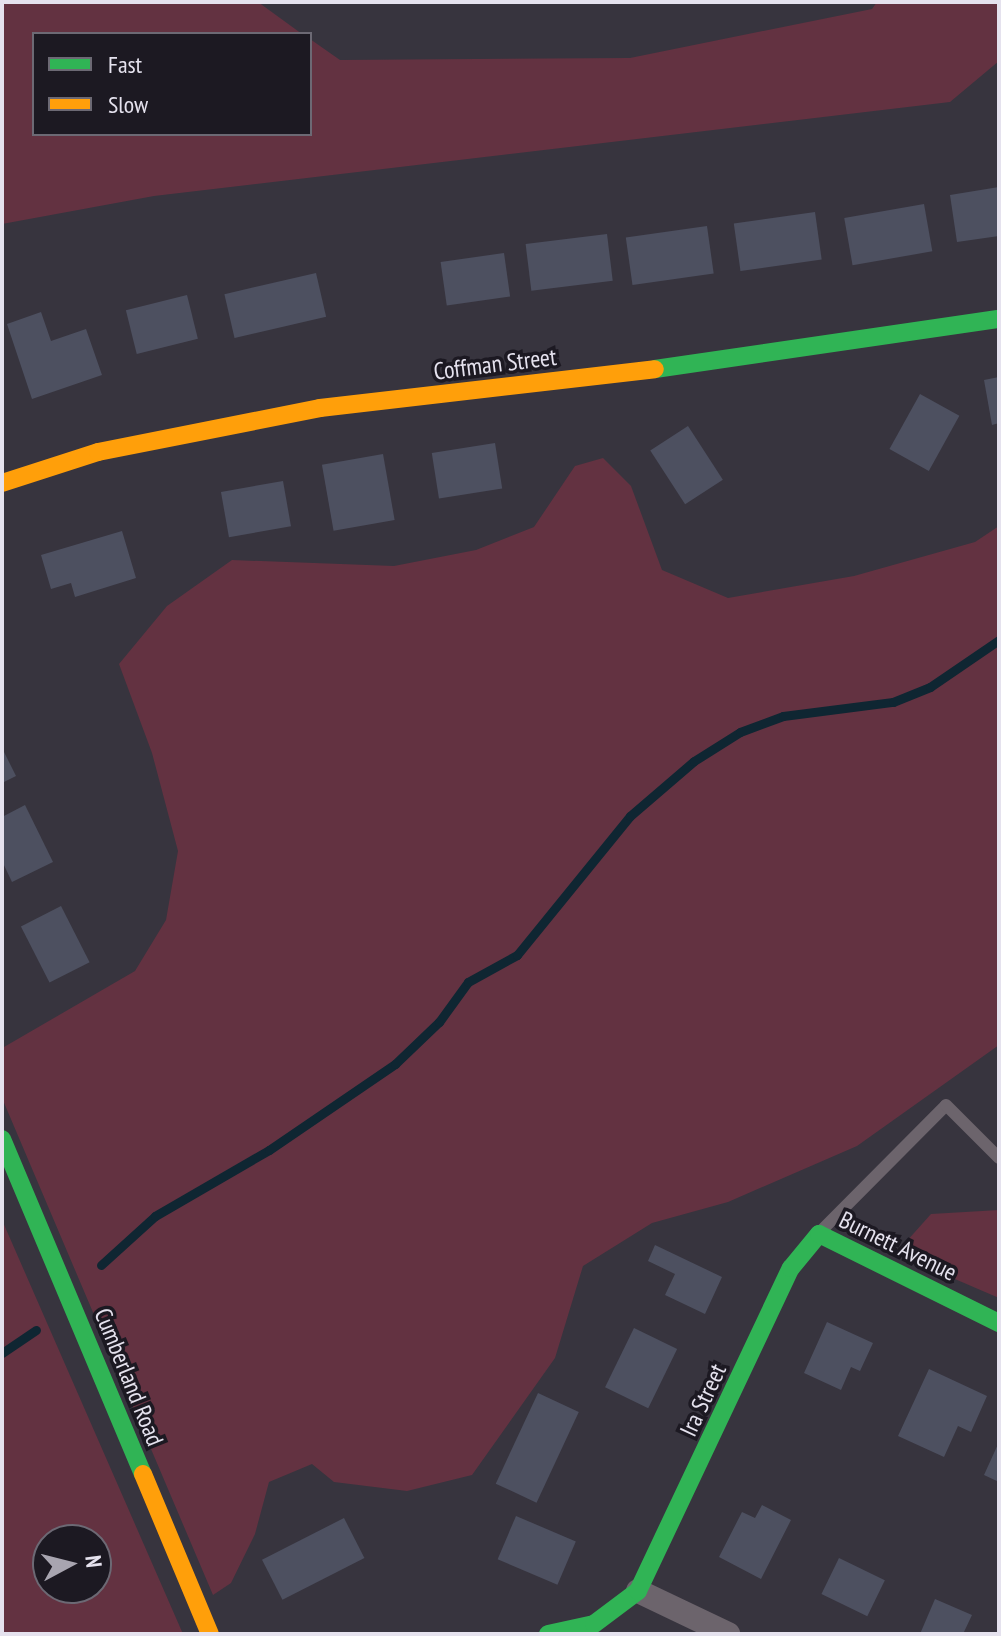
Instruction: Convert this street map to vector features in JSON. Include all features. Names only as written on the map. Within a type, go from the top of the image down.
[{"type":"street","name":"Coffman Street","points":[[2,483],[111,449],[320,408],[720,362],[999,319]]},
{"type":"street","name":"Cumberland Road","points":[[2,1139],[210,1634]]},
{"type":"street","name":"Burnett Avenue","points":[[819,1234],[999,1323]]},
{"type":"street","name":"Ira Street","points":[[638,1591],[791,1268],[819,1234]]},
{"type":"street","points":[[548,1634],[594,1624],[638,1591],[728,1634]]},
{"type":"lane","points":[[819,1234],[946,1105],[999,1158]]},
{"type":"shaded area","points":[[2,2],[258,2],[299,32],[32,32],[32,136],[312,136],[312,40],[340,60],[630,58],[872,9],[877,2],[999,2],[999,61],[950,102],[154,196],[2,224]]},
{"type":"shaded area","points":[[603,458],[631,486],[662,570],[728,598],[854,576],[975,542],[999,526],[999,1045],[857,1146],[728,1202],[652,1223],[583,1266],[555,1358],[472,1475],[407,1491],[334,1482],[312,1464],[269,1482],[255,1534],[231,1583],[213,1595],[2,1098],[4,1047],[135,971],[166,920],[178,851],[152,753],[119,664],[167,606],[232,560],[394,566],[476,550],[534,527],[575,466]]},
{"type":"shaded area","points":[[999,1210],[999,1298],[927,1267],[906,1242],[931,1214]]},
{"type":"shaded area","points":[[2,1220],[183,1634],[2,1634]]},
{"type":"building","points":[[999,187],[999,236],[957,242],[950,195]]},
{"type":"building","points":[[924,204],[932,251],[853,265],[844,218]]},
{"type":"building","points":[[815,212],[822,260],[740,271],[734,223]]},
{"type":"building","points":[[707,226],[714,274],[632,285],[626,237]]},
{"type":"building","points":[[607,234],[613,281],[531,291],[526,244]]},
{"type":"building","points":[[504,253],[510,297],[447,305],[441,262]]},
{"type":"building","points":[[316,273],[326,317],[235,338],[224,294]]},
{"type":"building","points":[[187,295],[198,339],[137,354],[126,310]]},
{"type":"building","points":[[41,312],[51,341],[86,329],[102,375],[32,399],[7,324]]},
{"type":"building","points":[[999,377],[999,423],[992,425],[984,380]]},
{"type":"building","points":[[920,394],[959,416],[929,471],[889,449]]},
{"type":"building","points":[[688,426],[723,480],[685,504],[650,451]]},
{"type":"building","points":[[495,443],[502,488],[439,498],[432,453]]},
{"type":"building","points":[[383,454],[395,520],[334,531],[322,465]]},
{"type":"building","points":[[283,481],[291,526],[229,537],[221,492]]},
{"type":"building","points":[[122,531],[136,578],[75,597],[71,583],[51,589],[41,555]]},
{"type":"building","points":[[2,748],[16,776],[2,783]]},
{"type":"building","points":[[25,805],[53,862],[12,882],[2,861],[2,817]]},
{"type":"building","points":[[61,906],[90,962],[50,983],[21,926]]},
{"type":"building","points":[[655,1245],[722,1277],[705,1314],[665,1295],[675,1274],[648,1261]]},
{"type":"building","points":[[827,1322],[873,1343],[860,1371],[851,1367],[841,1390],[804,1373]]},
{"type":"building","points":[[634,1328],[677,1349],[648,1408],[605,1387]]},
{"type":"building","points":[[929,1369],[987,1396],[971,1432],[958,1426],[944,1457],[898,1436]]},
{"type":"building","points":[[538,1393],[579,1412],[537,1503],[496,1484]]},
{"type":"building","points":[[999,1442],[999,1482],[984,1475]]},
{"type":"building","points":[[762,1505],[791,1520],[761,1579],[719,1557],[742,1512],[755,1518]]},
{"type":"building","points":[[516,1516],[576,1541],[557,1585],[498,1559]]},
{"type":"building","points":[[344,1518],[364,1558],[282,1600],[262,1560]]},
{"type":"building","points":[[839,1558],[885,1580],[867,1616],[821,1594]]},
{"type":"building","points":[[935,1599],[972,1615],[963,1634],[920,1634]]},
{"type":"waterway","points":[[101,1265],[155,1216],[269,1150],[395,1064],[439,1022],[468,982],[517,955],[630,816],[694,761],[740,732],[783,716],[893,702],[930,687],[999,640]]},
{"type":"waterway","points":[[2,1353],[36,1330]]},
{"type":"traffic: fast","points":[[655,369],[999,319]]},
{"type":"traffic: fast","points":[[2,1139],[143,1474]]},
{"type":"traffic: fast","points":[[548,1634],[594,1624],[638,1591],[791,1268],[819,1234],[999,1323]]},
{"type":"traffic: slow","points":[[2,483],[98,452],[320,408],[655,369]]},
{"type":"traffic: slow","points":[[143,1474],[210,1634]]}]
